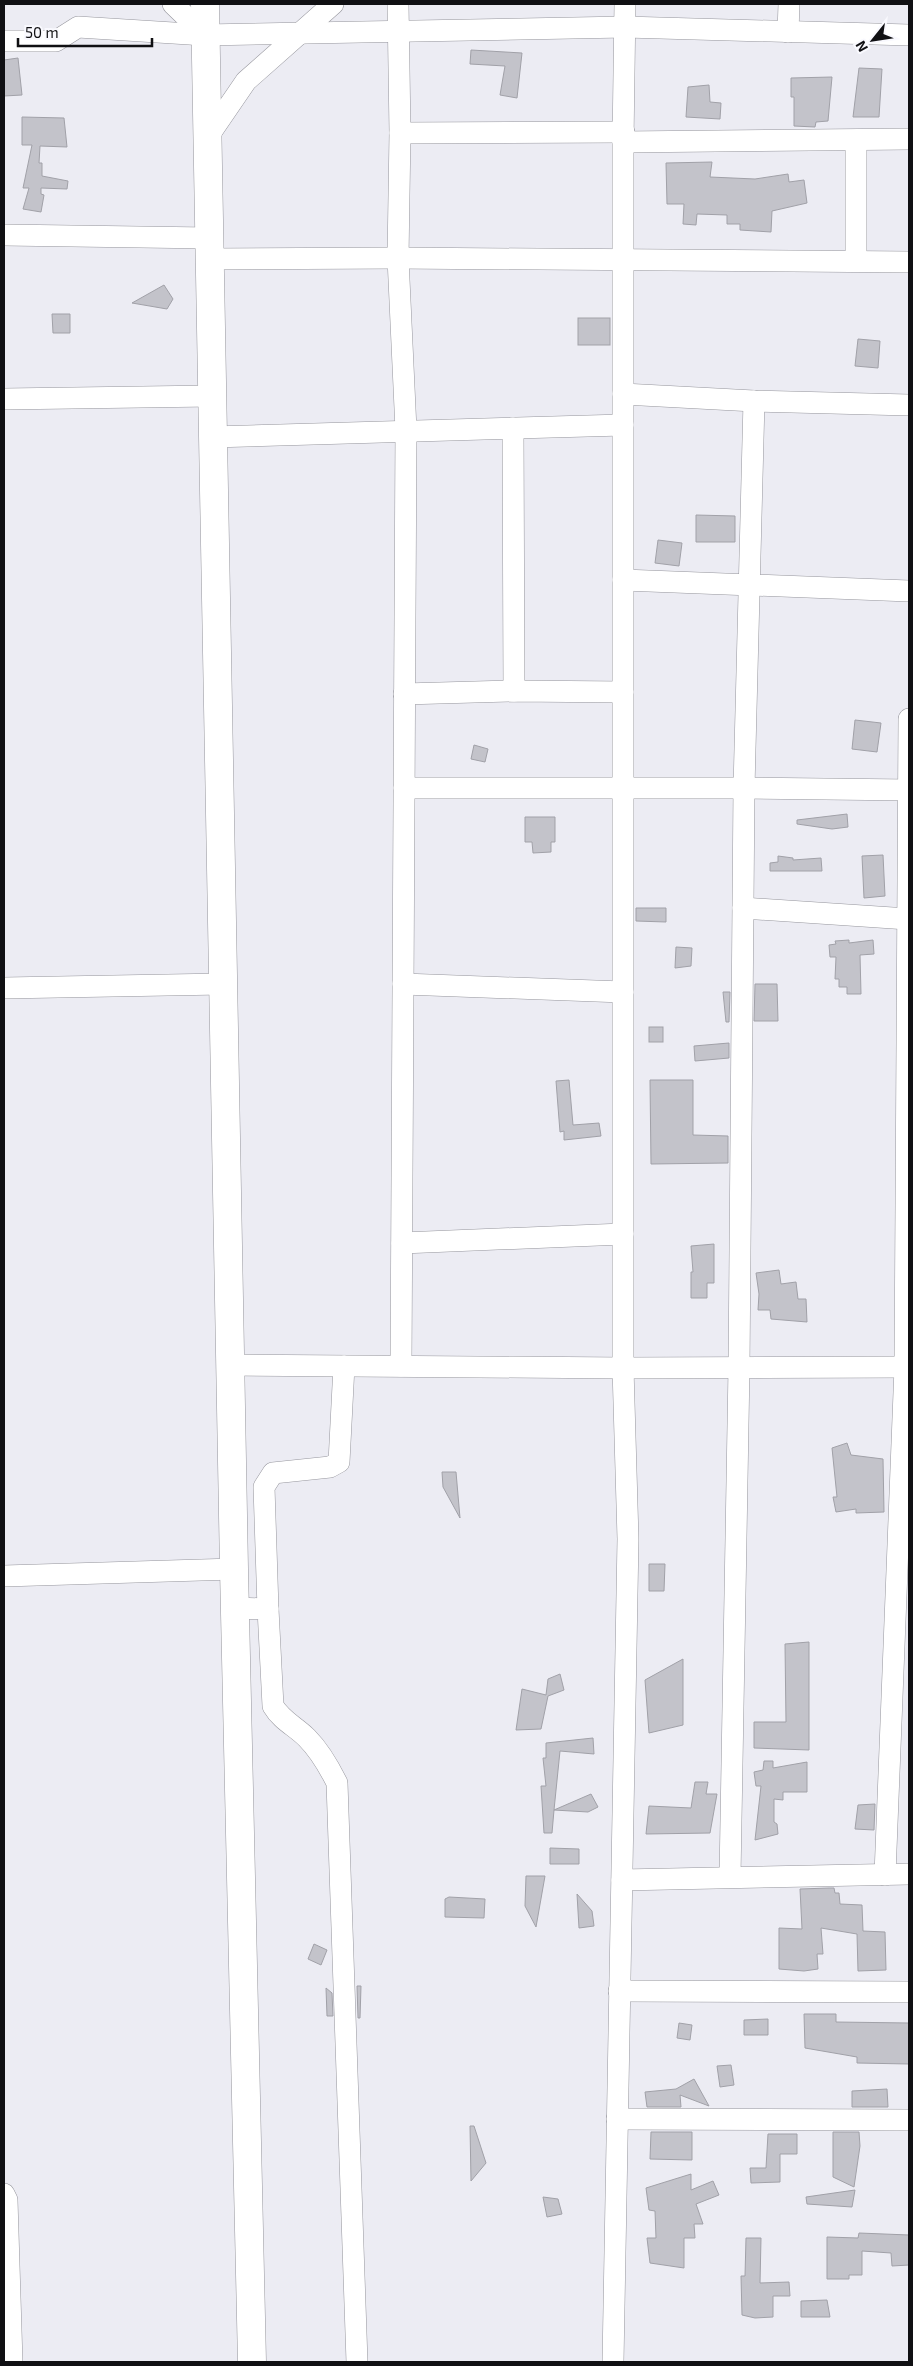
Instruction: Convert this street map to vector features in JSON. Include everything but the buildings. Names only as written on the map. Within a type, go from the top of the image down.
[{"type":"street","points":[[173,4],[205,35]]},
{"type":"street","points":[[205,4],[222,984],[252,2362]]},
{"type":"street","points":[[207,138],[246,81],[333,4]]},
{"type":"street","points":[[398,4],[400,133],[398,258],[406,430],[401,1366]]},
{"type":"street","points":[[613,2362],[628,1539],[623,1368],[623,137],[625,4]]},
{"type":"street","points":[[788,32],[789,4]]},
{"type":"street","points":[[4,41],[56,41],[78,27],[205,35],[625,27],[909,35]]},
{"type":"street","points":[[400,133],[856,140],[909,139]]},
{"type":"street","points":[[856,140],[856,261]]},
{"type":"street","points":[[4,235],[209,249],[398,258],[909,262]]},
{"type":"street","points":[[623,394],[754,401],[909,405]]},
{"type":"street","points":[[4,400],[211,396]]},
{"type":"street","points":[[730,1878],[739,1368],[744,788],[754,401]]},
{"type":"street","points":[[212,437],[623,425]]},
{"type":"street","points":[[513,428],[514,691]]},
{"type":"street","points":[[623,580],[909,591]]},
{"type":"street","points":[[404,694],[514,691],[623,692]]},
{"type":"street","points":[[885,1874],[907,1367],[909,719]]},
{"type":"street","points":[[404,788],[909,790]]},
{"type":"street","points":[[743,908],[908,919]]},
{"type":"street","points":[[4,988],[222,984]]},
{"type":"street","points":[[403,984],[623,992]]},
{"type":"street","points":[[402,1243],[623,1234]]},
{"type":"street","points":[[230,1365],[623,1368],[907,1367]]},
{"type":"street","points":[[344,1366],[339,1462],[330,1467],[273,1473],[264,1487],[273,1706],[280,1718],[307,1737],[326,1761],[337,1783],[357,2362]]},
{"type":"street","points":[[4,1576],[234,1570]]},
{"type":"street","points":[[235,1608],[268,1609]]},
{"type":"street","points":[[622,1880],[909,1874]]},
{"type":"street","points":[[619,1991],[909,1992]]},
{"type":"street","points":[[617,2119],[909,2120]]},
{"type":"street","points":[[4,2194],[8,2200],[12,2362]]}]
